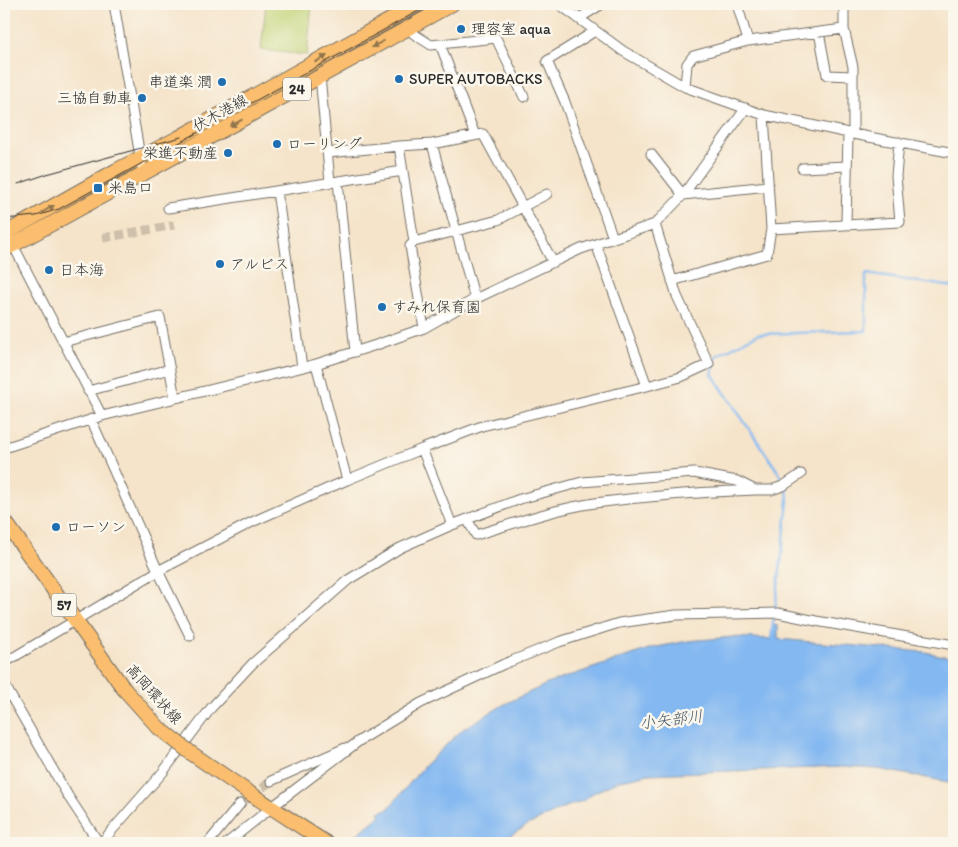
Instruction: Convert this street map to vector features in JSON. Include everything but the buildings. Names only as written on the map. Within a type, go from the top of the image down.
[{"type":"main road","name":"伏木港線","points":[[7,241],[117,170],[419,4]]},
{"type":"main road","name":"伏木港線","points":[[7,241],[143,174],[452,4]]},
{"type":"main road","name":"高岡環状線","points":[[4,520],[124,689],[166,733],[191,754],[326,843]]},
{"type":"street","points":[[114,4],[143,174]]},
{"type":"street","points":[[559,4],[623,51],[684,87],[764,115],[850,134],[954,153]]},
{"type":"street","points":[[578,19],[602,4]]},
{"type":"street","points":[[737,4],[748,41]]},
{"type":"street","points":[[844,4],[844,30],[854,67],[847,166],[846,224]]},
{"type":"street","points":[[408,28],[431,44],[496,38],[524,97]]},
{"type":"street","points":[[684,87],[687,64],[693,56],[748,41],[844,30]]},
{"type":"street","points":[[595,31],[547,61],[565,102],[613,238]]},
{"type":"street","points":[[819,32],[827,75],[853,76]]},
{"type":"street","points":[[440,44],[475,135]]},
{"type":"street","points":[[320,76],[328,154],[334,182],[355,352]]},
{"type":"street","points":[[4,448],[91,419],[316,364],[355,352],[424,328],[475,299],[553,262],[596,244],[655,224],[683,195],[746,108]]},
{"type":"street","points":[[672,281],[767,254],[771,228],[764,115]]},
{"type":"street","points":[[328,154],[432,144],[484,134],[553,262]]},
{"type":"street","points":[[771,228],[900,222],[896,176],[899,142]]},
{"type":"street","points":[[432,144],[475,299]]},
{"type":"street","points":[[399,146],[414,242]]},
{"type":"street","points":[[651,154],[683,195]]},
{"type":"street","points":[[802,168],[847,166]]},
{"type":"street","points":[[168,208],[403,170]]},
{"type":"street","points":[[683,195],[768,186]]},
{"type":"street","points":[[277,191],[302,367]]},
{"type":"street","points":[[424,328],[410,246],[414,242],[498,220],[547,194]]},
{"type":"street","points":[[4,663],[158,571],[252,522],[422,448],[492,424],[647,386],[681,376],[709,364],[677,296],[655,224]]},
{"type":"street","points":[[7,241],[102,416]]},
{"type":"street","points":[[596,244],[647,386]]},
{"type":"street","points":[[63,342],[160,317],[175,398]]},
{"type":"street","points":[[316,364],[347,480]]},
{"type":"street","points":[[88,391],[170,369]]},
{"type":"street","points":[[91,419],[158,571],[190,636]]},
{"type":"street","points":[[422,448],[452,525]]},
{"type":"street","points":[[4,684],[68,796],[100,843],[163,772],[211,708],[252,664],[348,580],[400,548],[452,525],[520,499],[582,482],[694,473],[737,481],[755,490]]},
{"type":"street","points":[[467,519],[476,535],[525,520],[593,504],[702,492],[771,490],[783,486],[801,474]]},
{"type":"street","points":[[272,781],[359,741],[421,703],[454,687],[559,642],[619,624],[676,614],[778,613],[816,622],[954,645]]},
{"type":"street","points":[[227,843],[275,809],[359,741]]},
{"type":"street","points":[[208,843],[240,804]]},
{"type":"green space","points":[[266,4],[312,4],[307,55],[261,50]]},
{"type":"water","name":"小矢部川","points":[[773,625],[778,626],[778,639],[925,652],[954,658],[954,783],[878,769],[843,767],[648,774],[618,781],[593,793],[583,801],[565,807],[526,826],[499,843],[346,843],[381,815],[379,812],[388,809],[425,765],[463,729],[503,705],[549,683],[652,648],[688,641],[733,637],[771,639]]},
{"type":"waterway","points":[[785,482],[712,374],[716,356],[758,334],[866,331],[866,274],[954,287]]},
{"type":"waterway","points":[[775,610],[788,501],[787,487]]},
{"type":"waterway","points":[[771,640],[774,616]]},
{"type":"tunnel","points":[[103,238],[174,225]]},
{"type":"tunnel","points":[[240,804],[271,781]]},
{"type":"tram line","points":[[4,219],[36,216],[59,209],[431,4]]},
{"type":"tram line","points":[[18,184],[47,174],[181,137]]},
{"type":"place","name":"理容室 aqua","points":[[461,29]]},
{"type":"place","name":"SUPER AUTOBACKS","points":[[399,79]]},
{"type":"place","name":"串道楽 潤","points":[[222,82]]},
{"type":"place","name":"三協自動車","points":[[142,98]]},
{"type":"place","name":"ローリング","points":[[277,144]]},
{"type":"place","name":"栄進不動産","points":[[228,153]]},
{"type":"place","name":"米島口","points":[[98,188]]},
{"type":"place","name":"アルビス","points":[[220,264]]},
{"type":"place","name":"日本海","points":[[49,270]]},
{"type":"place","name":"すみれ保育園","points":[[382,307]]},
{"type":"place","name":"ローソン","points":[[56,527]]}]
